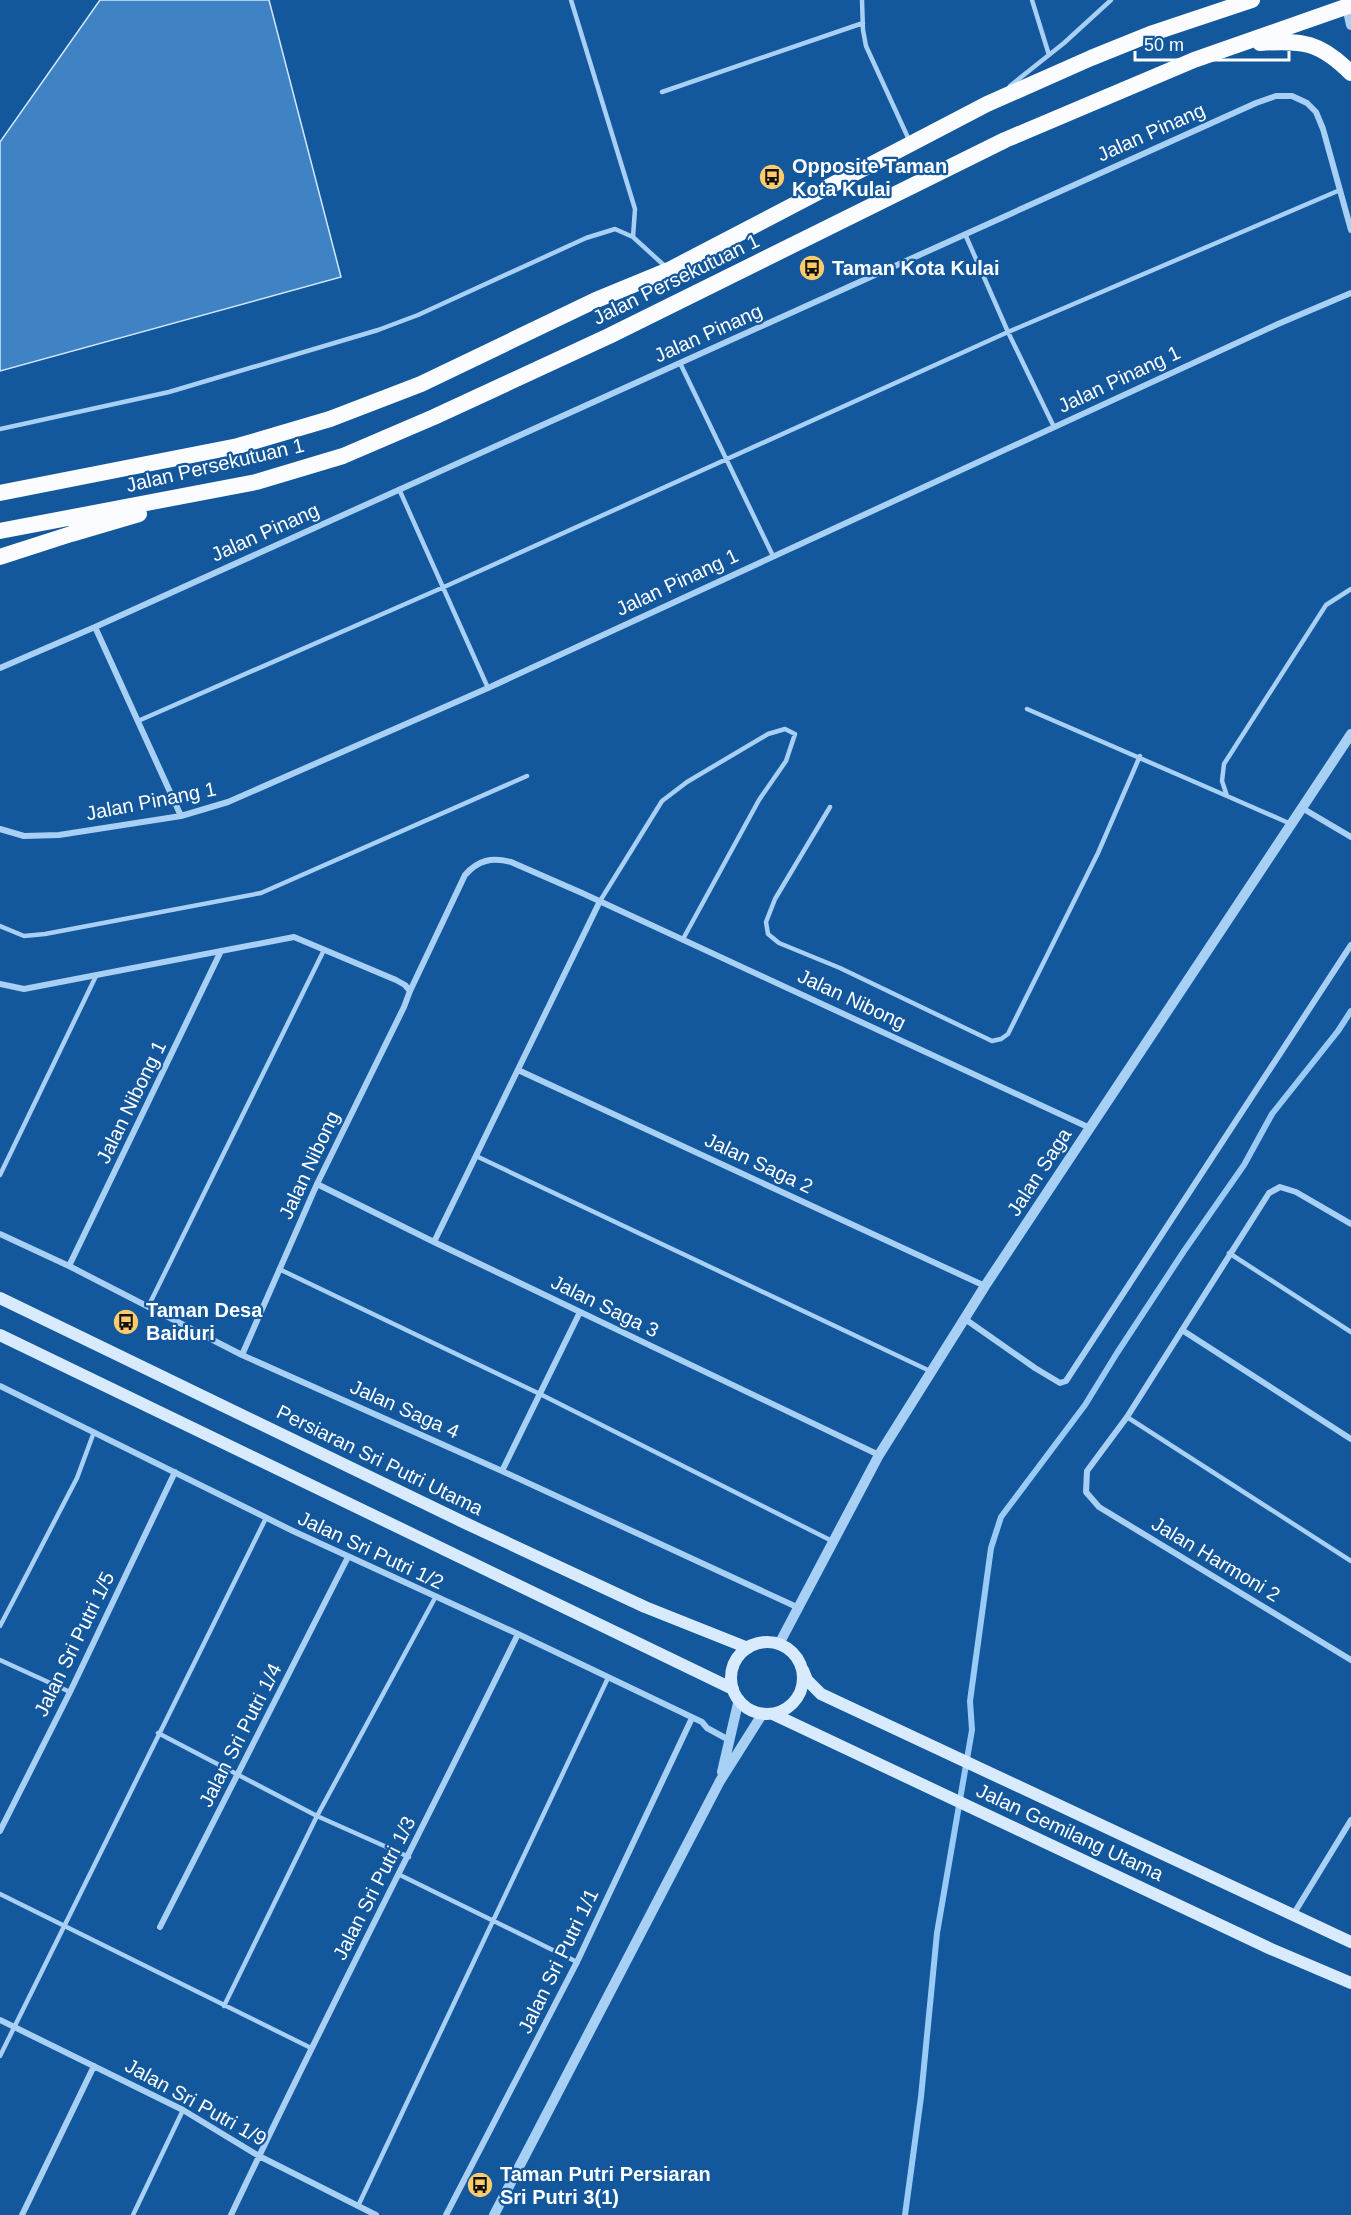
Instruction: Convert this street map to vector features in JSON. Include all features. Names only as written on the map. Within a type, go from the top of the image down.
[{"type":"highway","points":[[1209,14],[1232,0]]},
{"type":"highway","name":"Jalan Persekutuan 1","points":[[0,493],[238,446],[330,419],[421,384],[596,300],[669,270],[987,104],[1091,58],[1252,0]]},
{"type":"highway","name":"Jalan Persekutuan 1","points":[[0,531],[256,482],[343,456],[434,417],[609,336],[1005,140],[1117,91],[1348,4]]},
{"type":"highway","points":[[1240,44],[1293,41],[1322,49],[1351,74]]},
{"type":"highway","points":[[0,557],[70,534],[256,482]]},
{"type":"main road","name":"Persiaran Sri Putri Utama","points":[[0,1298],[645,1607],[748,1648]]},
{"type":"main road","points":[[0,1335],[736,1694],[752,1711],[768,1714],[784,1710],[794,1703],[804,1682],[803,1670],[798,1659],[790,1650],[779,1644],[763,1642],[748,1648],[734,1666],[732,1674],[736,1694]]},
{"type":"main road","name":"Jalan Gemilang Utama","points":[[803,1670],[807,1680],[821,1694],[1351,1942]]},
{"type":"main road","name":"Jalan Gemilang Utama","points":[[768,1714],[915,1780],[1271,1949],[1351,1983]]},
{"type":"street","points":[[1348,4],[1351,25]]},
{"type":"street","name":"Jalan Pinang","points":[[0,668],[1276,96],[1292,96],[1307,103],[1316,112],[1323,129],[1351,230]]},
{"type":"street","name":"Jalan Pinang 1","points":[[0,829],[24,836],[58,835],[180,816],[228,802],[488,687],[1351,293]]},
{"type":"street","points":[[95,627],[180,816]]},
{"type":"street","name":"Jalan Saga","points":[[779,1644],[879,1455],[986,1286],[1351,734]]},
{"type":"street","points":[[1302,808],[1351,837]]},
{"type":"street","name":"Jalan Nibong","points":[[242,1354],[317,1184],[404,1007],[465,874],[474,865],[487,860],[511,862],[600,901],[1090,1128]]},
{"type":"street","points":[[434,1242],[600,901]]},
{"type":"street","points":[[0,984],[24,989],[294,937],[396,980],[410,991]]},
{"type":"street","points":[[965,1319],[1035,1368],[1060,1383],[1066,1381],[1351,945]]},
{"type":"street","name":"Jalan Nibong 1","points":[[69,1266],[221,951]]},
{"type":"street","name":"Jalan Saga 2","points":[[518,1070],[986,1286]]},
{"type":"street","name":"Jalan Saga 3","points":[[317,1184],[879,1455]]},
{"type":"street","points":[[1128,1417],[1269,1192],[1280,1187],[1296,1192],[1351,1224]]},
{"type":"street","name":"Jalan Saga 4","points":[[0,1234],[69,1266],[242,1354],[800,1608]]},
{"type":"street","points":[[502,1471],[580,1312]]},
{"type":"street","points":[[1182,1330],[1351,1439]]},
{"type":"street","name":"Jalan Sri Putri 1/2","points":[[0,1386],[266,1518],[435,1598],[518,1634],[692,1718],[729,1740]]},
{"type":"street","name":"Jalan Harmoni 2","points":[[1128,1417],[1087,1471],[1086,1492],[1099,1507],[1351,1660]]},
{"type":"street","name":"Jalan Sri Putri 1/5","points":[[0,1831],[70,1692],[175,1472]]},
{"type":"street","name":"Jalan Sri Putri 1/4","points":[[160,1927],[348,1557]]},
{"type":"street","name":"Jalan Sri Putri 1/3","points":[[231,2215],[311,2048],[409,1857],[518,1634]]},
{"type":"street","points":[[720,1781],[736,1694]]},
{"type":"street","points":[[494,2215],[720,1781],[768,1714]]},
{"type":"street","name":"Jalan Sri Putri 1/1","points":[[446,2215],[577,1962],[692,1718]]},
{"type":"street","points":[[1293,1915],[1351,1820]]},
{"type":"street","name":"Jalan Sri Putri 1/9","points":[[0,2020],[183,2110],[259,2156],[376,2215]]},
{"type":"street","points":[[22,2215],[94,2066]]},
{"type":"lane","points":[[571,0],[635,209],[633,237]]},
{"type":"lane","points":[[862,0],[862,23],[866,46],[911,144]]},
{"type":"lane","points":[[1032,0],[1049,55]]},
{"type":"lane","points":[[987,104],[1049,55],[1111,0]]},
{"type":"lane","points":[[662,92],[862,23]]},
{"type":"lane","points":[[138,721],[444,587],[1008,332],[1340,190]]},
{"type":"lane","points":[[0,429],[169,392],[378,330],[418,315],[586,238],[615,229],[633,237],[669,270]]},
{"type":"lane","points":[[965,234],[1008,332],[1054,427]]},
{"type":"lane","points":[[680,363],[773,556]]},
{"type":"lane","points":[[399,489],[488,687]]},
{"type":"lane","points":[[1227,796],[1222,781],[1224,764],[1326,605],[1351,589]]},
{"type":"lane","points":[[1027,709],[1140,756],[1291,824]]},
{"type":"lane","points":[[600,901],[662,801],[687,782],[768,734],[785,729],[795,734],[786,761],[759,800],[684,939]]},
{"type":"lane","points":[[830,807],[775,899],[766,922],[768,934],[778,943],[840,968],[992,1041],[997,1041],[1008,1034],[1098,853],[1140,756]]},
{"type":"lane","points":[[0,926],[24,936],[45,934],[261,892],[527,776]]},
{"type":"lane","points":[[148,1307],[324,950]]},
{"type":"lane","points":[[0,1175],[96,976]]},
{"type":"lane","points":[[476,1156],[932,1372]]},
{"type":"lane","points":[[1229,1253],[1351,1332]]},
{"type":"lane","points":[[279,1269],[540,1394],[834,1542]]},
{"type":"lane","points":[[1128,1417],[1351,1561]]},
{"type":"lane","points":[[0,1626],[77,1479],[94,1432]]},
{"type":"lane","points":[[0,2056],[266,1518]]},
{"type":"lane","points":[[224,2006],[317,1816],[435,1598]]},
{"type":"lane","points":[[0,1660],[70,1692]]},
{"type":"lane","points":[[358,2206],[405,2111],[492,1921],[608,1678]]},
{"type":"lane","points":[[158,1733],[317,1816],[409,1857]]},
{"type":"lane","points":[[400,1875],[577,1962]]},
{"type":"lane","points":[[0,1894],[311,2048]]},
{"type":"lane","points":[[133,2215],[183,2110]]},
{"type":"building","points":[[100,0],[269,0],[341,277],[0,371],[0,142]]},
{"type":"waterway","points":[[905,2215],[921,2097],[937,1933],[972,1730],[970,1701],[991,1548],[1001,1517],[1085,1405],[1184,1251],[1244,1165],[1272,1114],[1338,1031],[1351,1011]]},
{"type":"place","name":"Opposite Taman Kota Kulai","points":[[772,177]]},
{"type":"place","name":"Taman Kota Kulai","points":[[812,268]]},
{"type":"place","name":"Taman Desa Baiduri","points":[[126,1322]]},
{"type":"place","name":"Taman Putri Persiaran Sri Putri 3(1)","points":[[480,2185]]}]
